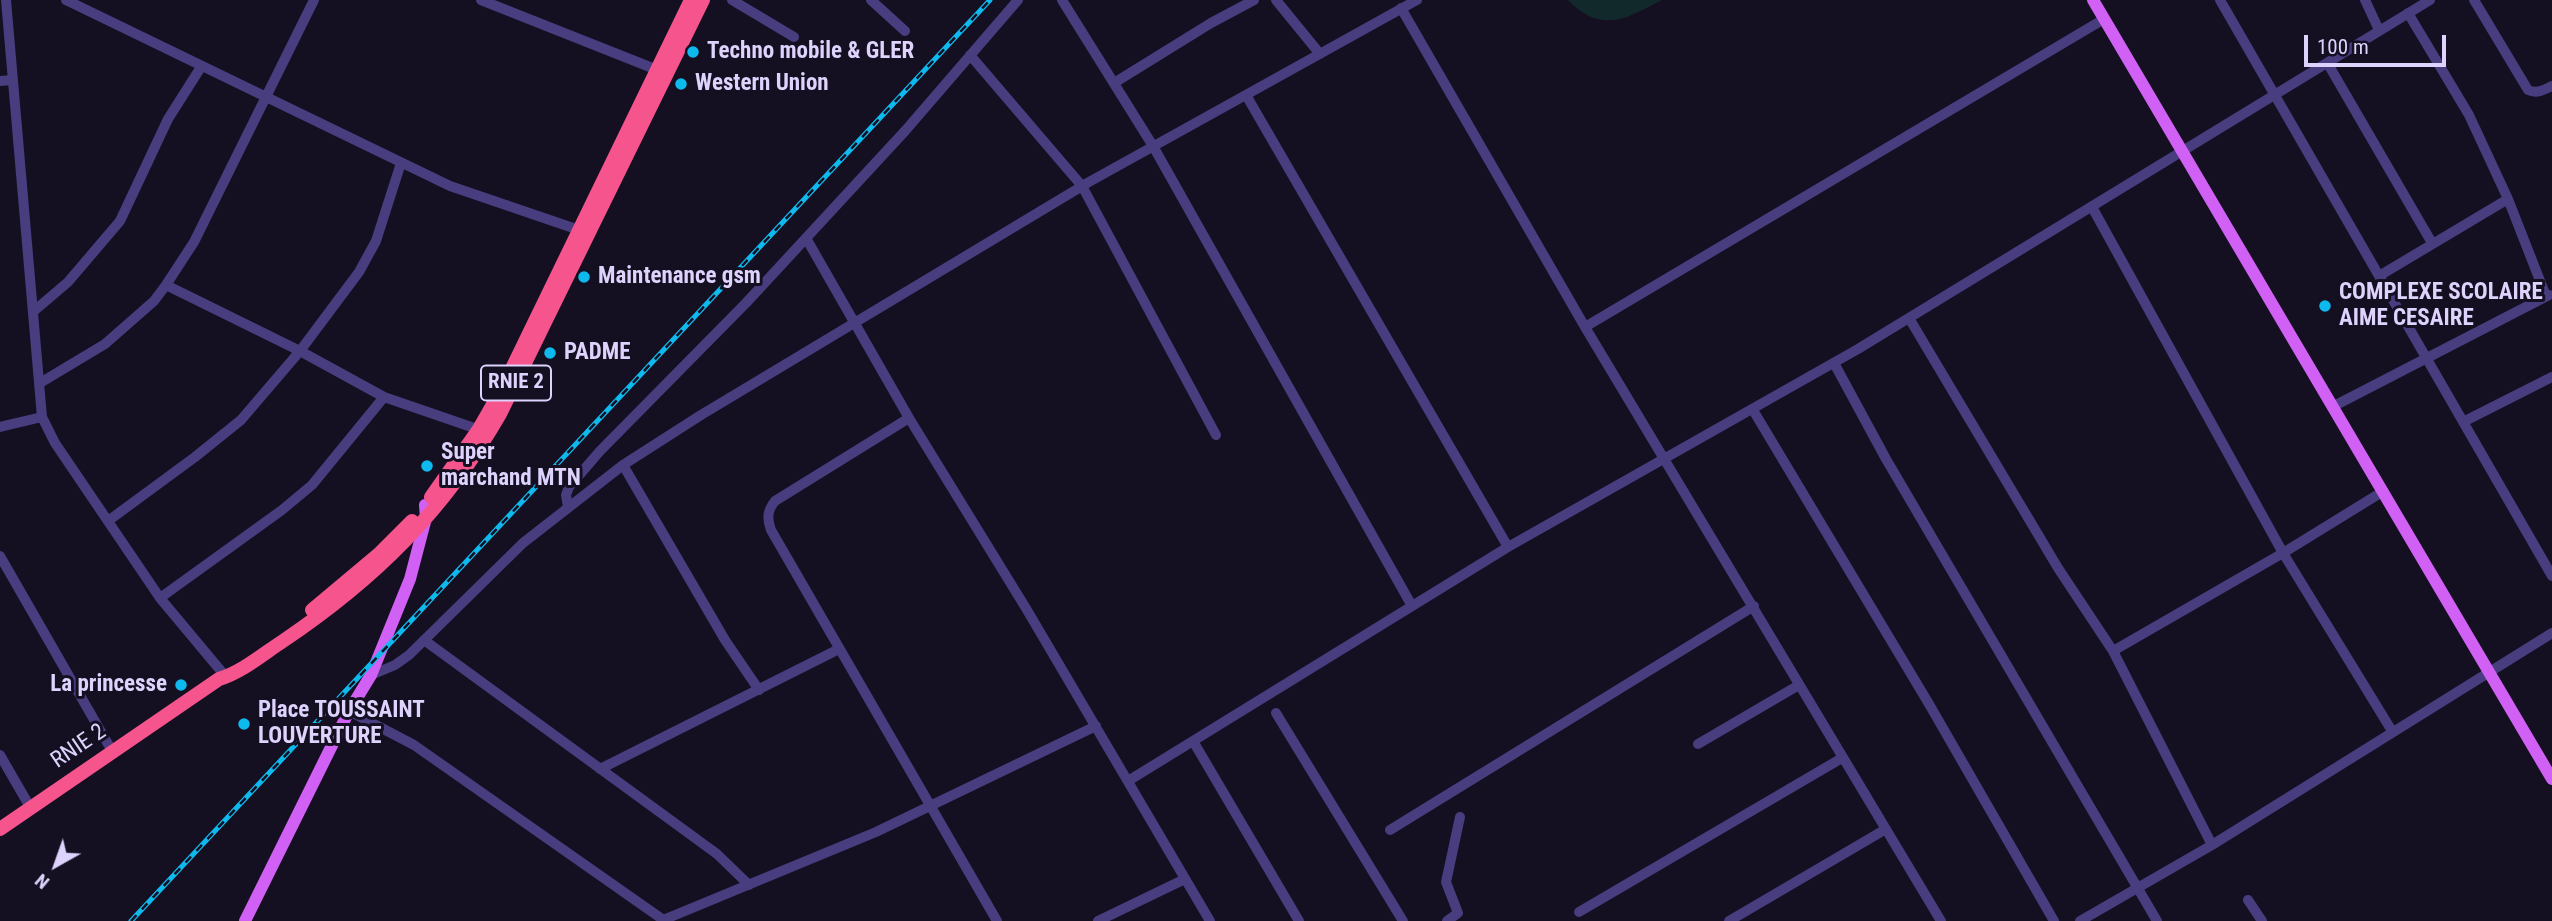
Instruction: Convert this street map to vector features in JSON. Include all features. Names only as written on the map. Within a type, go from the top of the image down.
[{"type":"highway","name":"RNIE 2","points":[[662,72],[691,0]]},
{"type":"highway","name":"RNIE 2","points":[[0,829],[223,676],[305,626],[351,592],[386,562],[426,512],[459,478],[585,232],[662,72],[703,0]]},
{"type":"main road","points":[[2092,0],[2552,779]]},
{"type":"main road","points":[[246,921],[349,711],[371,675],[410,579],[426,512]]},
{"type":"street","points":[[6,0],[42,417],[55,443],[160,598],[223,676]]},
{"type":"street","points":[[66,0],[450,187],[585,232]]},
{"type":"street","points":[[40,383],[105,344],[145,309],[166,285],[194,242],[314,0]]},
{"type":"street","points":[[481,0],[662,72]]},
{"type":"street","points":[[732,0],[794,37]]},
{"type":"street","points":[[871,0],[905,31]]},
{"type":"street","points":[[568,507],[566,495],[569,487],[600,451],[746,303],[905,131],[1018,0]]},
{"type":"street","points":[[1062,0],[1153,146],[1412,606]]},
{"type":"street","points":[[1114,83],[1211,23],[1254,0]]},
{"type":"street","points":[[1276,0],[1320,54]]},
{"type":"street","points":[[371,675],[395,665],[424,640],[500,563],[623,465],[855,321],[1082,186],[1417,0]]},
{"type":"street","points":[[2220,0],[2552,576]]},
{"type":"street","points":[[2365,0],[2379,30]]},
{"type":"street","points":[[1128,781],[1508,547],[1834,363],[2430,0]]},
{"type":"street","points":[[2474,0],[2528,90],[2534,93],[2552,86]]},
{"type":"street","points":[[1401,8],[1586,327],[1941,921]]},
{"type":"street","points":[[2332,407],[2549,295],[2469,115],[2408,13]]},
{"type":"street","points":[[1586,327],[2104,19]]},
{"type":"street","points":[[970,55],[1082,186],[1216,435]]},
{"type":"street","points":[[2328,64],[2432,243]]},
{"type":"street","points":[[34,312],[68,282],[120,222],[168,119],[201,67]]},
{"type":"street","points":[[0,81],[13,80]]},
{"type":"street","points":[[1246,95],[1508,547]]},
{"type":"street","points":[[108,521],[195,457],[241,419],[300,351],[359,272],[376,241],[401,163]]},
{"type":"street","points":[[2379,276],[2508,199]]},
{"type":"street","points":[[2092,207],[2283,553],[2392,731]]},
{"type":"street","points":[[806,238],[909,418],[1096,726],[1210,921]]},
{"type":"street","points":[[166,285],[300,351],[384,397],[484,432]]},
{"type":"street","points":[[1909,318],[2059,568],[2113,651],[2212,845]]},
{"type":"street","points":[[1834,363],[1886,459],[2157,921]]},
{"type":"street","points":[[2463,422],[2552,377]]},
{"type":"street","points":[[160,598],[282,510],[312,485],[384,397]]},
{"type":"street","points":[[1753,410],[1929,704],[2054,921]]},
{"type":"street","points":[[0,427],[42,417]]},
{"type":"street","points":[[909,418],[775,501],[769,509],[768,518],[771,530],[997,921]]},
{"type":"street","points":[[623,465],[725,640],[759,690]]},
{"type":"street","points":[[2113,651],[2283,553],[2382,492]]},
{"type":"street","points":[[0,556],[112,751]]},
{"type":"street","points":[[1390,830],[1754,606]]},
{"type":"street","points":[[2080,921],[2212,845],[2552,633]]},
{"type":"street","points":[[424,640],[717,854],[750,885]]},
{"type":"street","points":[[600,769],[839,649]]},
{"type":"street","points":[[1698,744],[1800,685]]},
{"type":"street","points":[[349,711],[414,745],[664,921],[876,832],[1096,726]]},
{"type":"street","points":[[1276,713],[1402,921]]},
{"type":"street","points":[[1193,741],[1299,921]]},
{"type":"street","points":[[0,755],[30,807]]},
{"type":"street","points":[[1579,912],[1842,758]]},
{"type":"street","points":[[1447,921],[1458,912],[1446,882],[1460,817]]},
{"type":"street","points":[[1729,921],[1886,829]]},
{"type":"street","points":[[1103,920],[1185,879]]},
{"type":"street","points":[[2248,900],[2262,921]]},
{"type":"green space","points":[[1568,0],[1662,0],[1626,17],[1603,20],[1580,11]]},
{"type":"railway","points":[[131,921],[990,0]]},
{"type":"place","name":"Techno mobile & GLER","points":[[693,52]]},
{"type":"place","name":"Western Union","points":[[681,84]]},
{"type":"place","name":"Maintenance gsm","points":[[584,277]]},
{"type":"place","name":"COMPLEXE SCOLAIRE AIME CESAIRE","points":[[2325,306]]},
{"type":"place","name":"PADME","points":[[550,353]]},
{"type":"place","name":"Super marchand MTN","points":[[427,466]]},
{"type":"place","name":"La princesse","points":[[181,685]]},
{"type":"place","name":"Place TOUSSAINT LOUVERTURE","points":[[244,724]]}]
